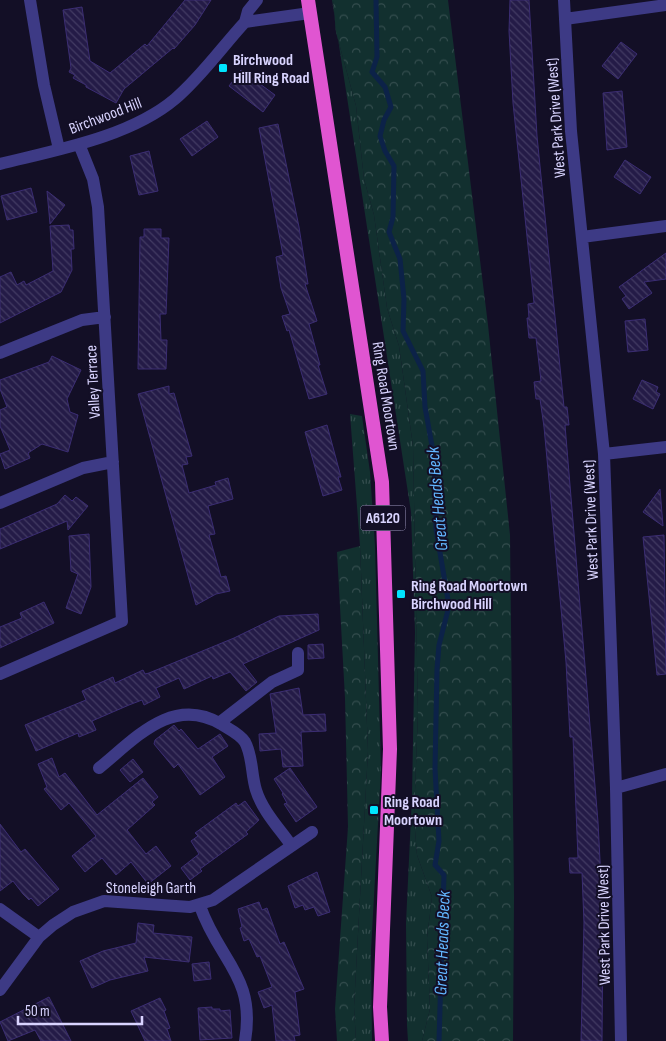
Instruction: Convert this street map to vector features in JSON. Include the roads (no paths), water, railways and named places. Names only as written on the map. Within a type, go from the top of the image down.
[{"type":"highway","name":"Ring Road Moortown","points":[[309,7],[382,482],[390,749],[380,1006],[382,1041]]},
{"type":"street","points":[[30,0],[44,85],[60,148]]},
{"type":"street","name":"Birchwood Hill","points":[[0,164],[79,144],[123,128],[175,100],[245,22],[248,11],[257,0]]},
{"type":"street","name":"West Park Drive (West)","points":[[564,0],[571,131],[604,454],[616,788],[621,1041]]},
{"type":"street","points":[[564,18],[666,5]]},
{"type":"street","points":[[245,22],[309,7]]},
{"type":"street","name":"Valley Terrace","points":[[0,674],[122,621],[98,207],[94,179],[79,144]]},
{"type":"street","points":[[582,237],[666,226]]},
{"type":"street","points":[[0,353],[75,322],[105,317]]},
{"type":"street","points":[[604,454],[666,447]]},
{"type":"street","points":[[0,503],[83,468],[113,462]]},
{"type":"street","points":[[219,723],[272,682],[298,670],[298,653]]},
{"type":"street","points":[[99,768],[152,726],[166,718],[181,714],[197,715],[219,723],[244,741],[250,756],[256,790],[263,805],[291,845]]},
{"type":"street","points":[[616,788],[666,774]]},
{"type":"street","name":"Stoneleigh Garth","points":[[0,990],[39,937],[73,912],[104,902],[178,907],[200,906],[213,900],[312,832]]},
{"type":"street","points":[[200,906],[208,929],[239,977],[246,994],[248,1012],[245,1041]]},
{"type":"street","points":[[0,910],[39,937]]},
{"type":"waterway","name":"Great Heads Beck","points":[[376,0],[377,57],[372,72],[385,87],[391,107],[384,120],[380,136],[385,151],[394,166],[393,217],[389,232],[400,259],[404,299],[403,331],[423,371],[425,407],[434,457],[436,529],[449,606],[439,645],[437,669],[435,769],[439,841],[435,865],[444,875],[439,1041]]},
{"type":"place","name":"Birchwood Hill Ring Road","points":[[223,68]]},
{"type":"place","name":"Ring Road Moortown Birchwood Hill","points":[[401,594]]},
{"type":"place","name":"Ring Road Moortown","points":[[374,810]]}]
